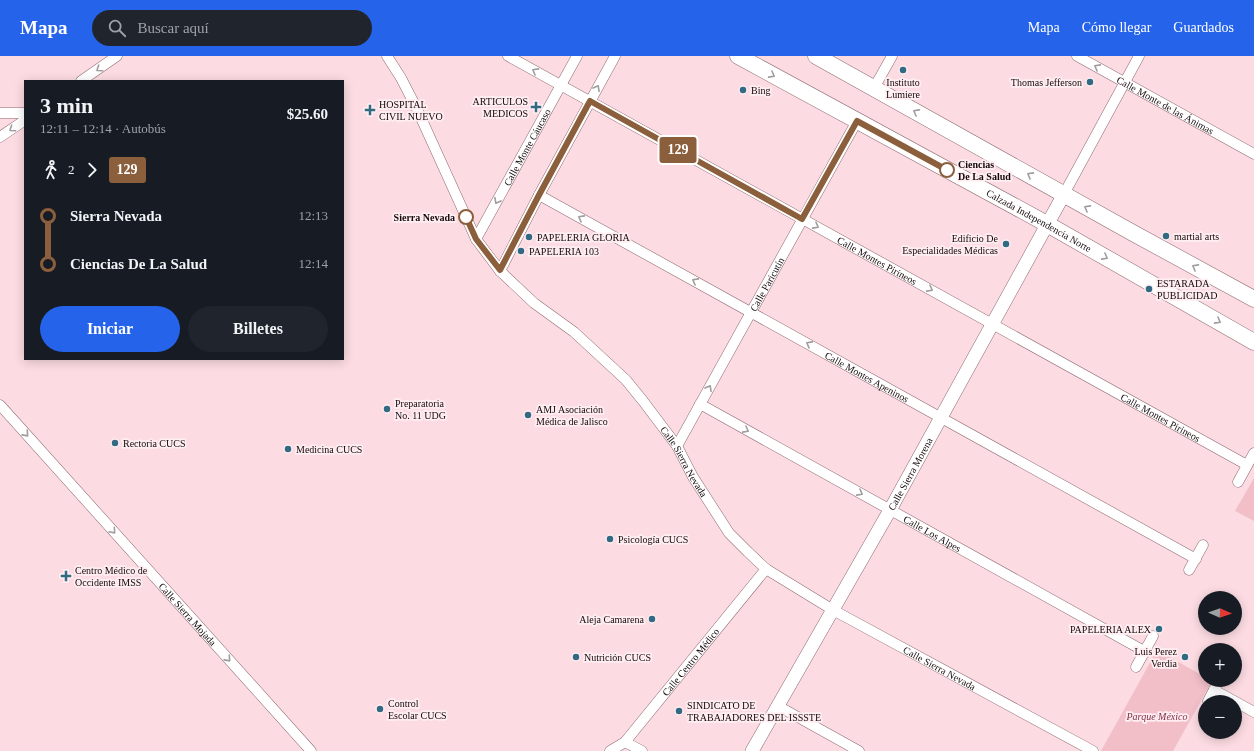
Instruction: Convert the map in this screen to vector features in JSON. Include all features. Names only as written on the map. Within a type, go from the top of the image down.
[{"type":"main road","name":"Calzada Independencia Norte","points":[[738,56],[1047,224],[1254,342]]},
{"type":"main road","points":[[816,56],[1254,299]]},
{"type":"street","points":[[82,80],[117,56]]},
{"type":"street","name":"Calle Sierra Nevada","points":[[387,56],[401,78],[417,109],[476,239],[500,270],[534,303],[574,332],[626,380],[677,446],[693,477],[729,533],[748,552],[766,569],[833,610],[1093,751]]},
{"type":"street","name":"Calle Montes Pirineos","points":[[508,56],[1247,465]]},
{"type":"street","name":"Calle Monte Cáucaso","points":[[476,239],[577,56]]},
{"type":"street","points":[[500,270],[614,56]]},
{"type":"street","points":[[874,88],[892,56]]},
{"type":"street","name":"Calle Monte de las Ánimas","points":[[1077,56],[1254,154]]},
{"type":"street","points":[[1064,194],[1139,56]]},
{"type":"street","points":[[0,113],[24,113]]},
{"type":"street","points":[[0,137],[24,121]]},
{"type":"street","name":"Calle Paricutín","points":[[677,446],[857,121]]},
{"type":"street","name":"Calle Sierra Morena","points":[[752,751],[890,510],[1064,194]]},
{"type":"street","name":"Calle Montes Apeninos","points":[[539,195],[1196,559]]},
{"type":"street","name":"Calle Los Alpes","points":[[700,404],[1144,651]]},
{"type":"street","name":"Calle Sierra Mojada","points":[[0,405],[312,751]]},
{"type":"street","points":[[1238,482],[1254,452]]},
{"type":"street","points":[[1189,570],[1203,545]]},
{"type":"street","name":"Calle Centro Médico","points":[[610,751],[626,742],[766,569]]},
{"type":"street","points":[[1136,667],[1153,636]]},
{"type":"street","points":[[1211,695],[1216,687]]},
{"type":"street","points":[[1214,690],[1254,712]]},
{"type":"street","points":[[778,706],[859,751]]},
{"type":"street","points":[[626,742],[642,751]]},
{"type":"green space","points":[[1254,478],[1254,521],[1235,511]]},
{"type":"green space","name":"Parque México","points":[[1157,650],[1198,673],[1198,687],[1209,687],[1204,695],[1198,695],[1198,706],[1173,751],[1101,751]]},
{"type":"bus line","name":"129","points":[[466,217],[476,239],[500,270],[590,101],[802,219],[857,121],[947,170]]},
{"type":"place","name":"Instituto Lumiere","points":[[903,70]]},
{"type":"place","name":"Thomas Jefferson","points":[[1090,82]]},
{"type":"place","name":"Bing","points":[[743,90]]},
{"type":"place","name":"ARTICULOS MEDICOS","points":[[536,107]]},
{"type":"place","name":"HOSPITAL CIVIL NUEVO","points":[[370,110]]},
{"type":"place","name":"Ciencias De La Salud","points":[[947,170]]},
{"type":"place","name":"Sierra Nevada","points":[[466,217]]},
{"type":"place","name":"martial arts","points":[[1166,236]]},
{"type":"place","name":"PAPELERIA GLORIA","points":[[529,237]]},
{"type":"place","name":"Edificio De Especialidades Médicas","points":[[1006,244]]},
{"type":"place","name":"PAPELERIA 103","points":[[521,251]]},
{"type":"place","name":"ESTARADA PUBLICIDAD","points":[[1149,289]]},
{"type":"place","name":"Preparatoria No. 11 UDG","points":[[387,409]]},
{"type":"place","name":"AMJ Asociación Médica de Jalisco","points":[[528,415]]},
{"type":"place","name":"Rectoria CUCS","points":[[115,443]]},
{"type":"place","name":"Medicina CUCS","points":[[288,449]]},
{"type":"place","name":"Psicología CUCS","points":[[610,539]]},
{"type":"place","name":"Centro Médico de Occidente IMSS","points":[[66,576]]},
{"type":"place","name":"Aleja Camarena","points":[[652,619]]},
{"type":"place","name":"PAPELERIA ALEX","points":[[1159,629]]},
{"type":"place","name":"Nutrición CUCS","points":[[576,657]]},
{"type":"place","name":"Luis Perez Verdia","points":[[1185,657]]},
{"type":"place","name":"Control Escolar CUCS","points":[[380,709]]},
{"type":"place","name":"SINDICATO DE TRABAJADORES DEL ISSSTE","points":[[679,711]]}]
